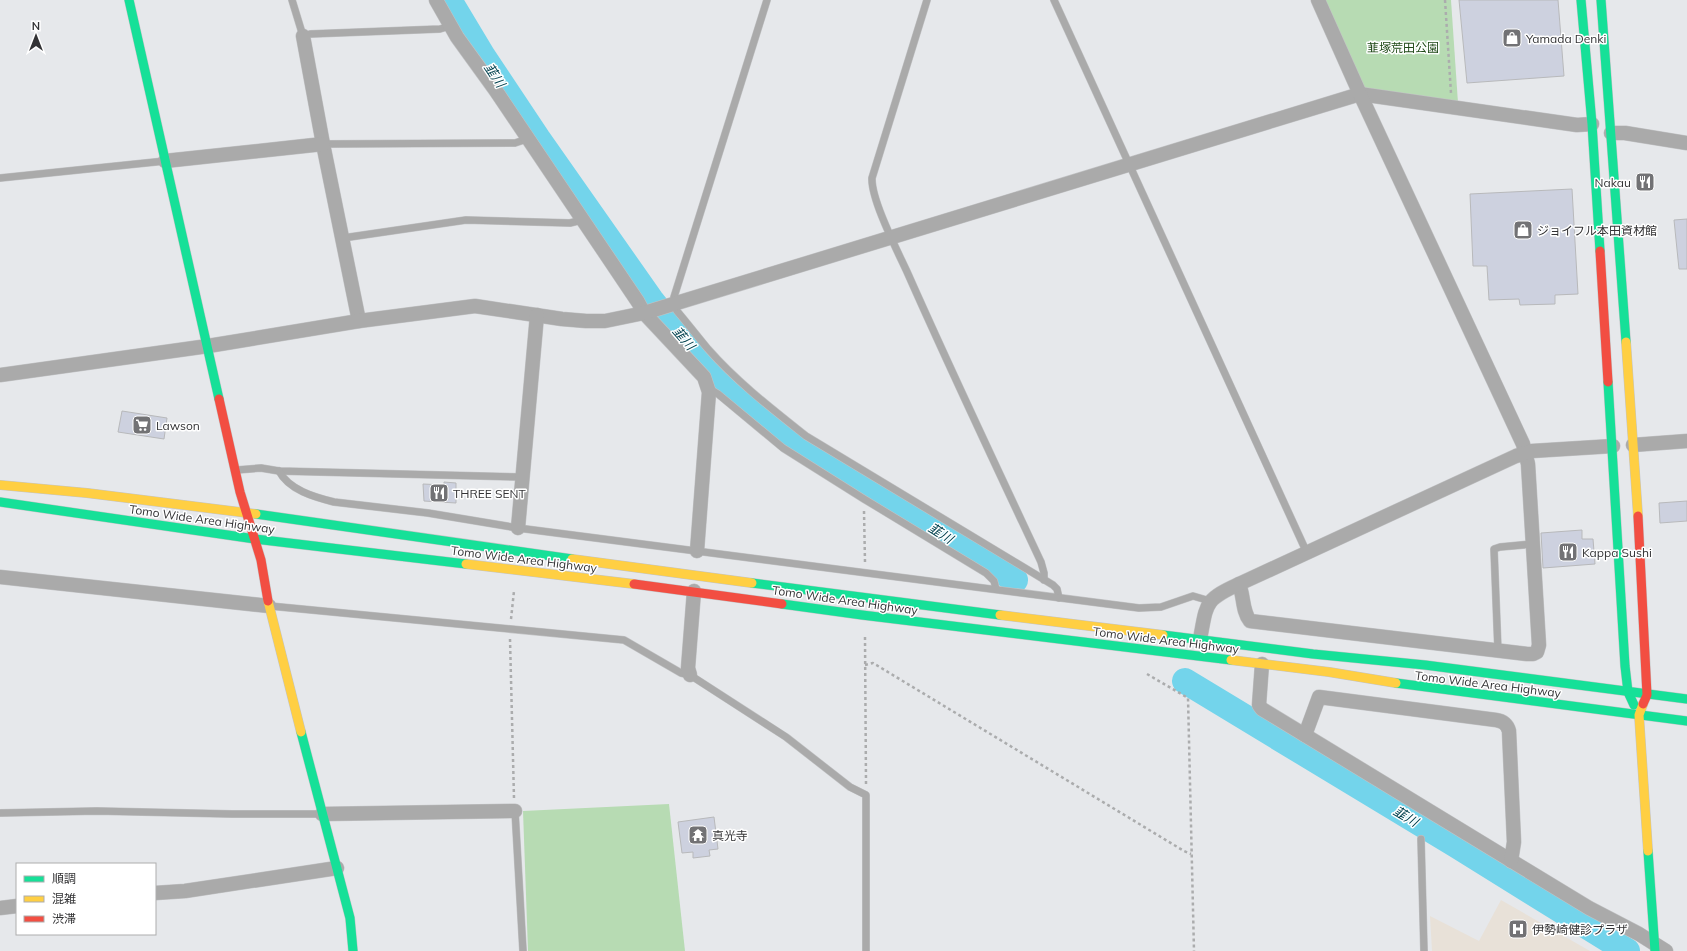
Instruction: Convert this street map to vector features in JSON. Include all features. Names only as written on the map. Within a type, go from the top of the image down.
[{"type":"main road","points":[[129,0],[240,492],[261,560],[269,606],[350,918],[353,951]]},
{"type":"main road","points":[[1581,0],[1592,124],[1628,692],[1639,715],[1655,947]]},
{"type":"main road","points":[[1601,0],[1637,493],[1646,695],[1639,715]]},
{"type":"main road","name":"Tomo Wide Area Highway","points":[[0,485],[88,493],[246,513],[847,596],[1313,654],[1425,665],[1646,695],[1687,699]]},
{"type":"main road","name":"Tomo Wide Area Highway","points":[[0,502],[255,539],[694,591],[869,616],[1329,672],[1424,688],[1687,721]]},
{"type":"street","points":[[436,0],[450,26],[638,302],[704,377],[709,392],[697,551]]},
{"type":"street","points":[[1239,584],[1246,612],[1250,621],[1532,654],[1538,649],[1528,464],[1524,444],[1360,94],[1318,0]]},
{"type":"street","points":[[303,36],[359,321]]},
{"type":"street","points":[[0,375],[208,346],[359,321],[476,306],[570,319],[605,320],[647,313],[1360,94],[1577,125],[1592,124]]},
{"type":"street","points":[[1611,133],[1625,133],[1687,143]]},
{"type":"street","points":[[165,161],[323,144]]},
{"type":"street","points":[[518,528],[537,315]]},
{"type":"street","points":[[1633,445],[1687,441]]},
{"type":"street","points":[[1200,639],[1210,601],[1220,593],[1307,552],[1516,456],[1532,451],[1613,446]]},
{"type":"street","points":[[0,577],[269,606]]},
{"type":"street","points":[[690,675],[688,668],[694,591]]},
{"type":"street","points":[[1262,664],[1259,706],[1262,709],[1589,908],[1655,947],[1666,951]]},
{"type":"street","points":[[1305,735],[1319,697],[1504,722],[1508,726],[1509,731],[1514,842],[1511,861]]},
{"type":"street","points":[[322,814],[515,811]]},
{"type":"street","points":[[156,893],[185,891],[337,868]]},
{"type":"street","points":[[0,908],[16,906]]},
{"type":"lane","points":[[292,0],[303,36],[310,34],[440,29],[450,26]]},
{"type":"lane","points":[[767,0],[671,305],[678,311],[708,349],[731,372],[777,414],[806,436],[1044,580],[1057,589],[1059,598]]},
{"type":"lane","points":[[927,0],[872,178],[874,194],[955,380],[1042,562],[1044,580]]},
{"type":"lane","points":[[1054,0],[1128,165],[1307,552]]},
{"type":"lane","points":[[323,144],[515,143],[527,139]]},
{"type":"lane","points":[[0,178],[165,161]]},
{"type":"lane","points":[[343,238],[466,220],[570,224],[582,220]]},
{"type":"lane","points":[[709,392],[713,391],[718,394],[783,448],[986,573],[994,581],[996,589]]},
{"type":"lane","points":[[236,470],[261,468],[279,471],[522,477]]},
{"type":"lane","points":[[279,471],[286,481],[292,486],[319,498],[334,502],[428,513],[518,528],[1144,608],[1161,606],[1193,596],[1210,601]]},
{"type":"lane","points":[[1498,650],[1499,641],[1494,549],[1496,547],[1533,544]]},
{"type":"lane","points":[[269,606],[624,640],[681,673],[690,675],[780,734],[850,787],[866,795],[866,951]]},
{"type":"lane","points":[[0,813],[97,811],[322,814]]},
{"type":"lane","points":[[515,811],[523,951]]},
{"type":"lane","points":[[1421,839],[1424,951]]},
{"type":"path","points":[[1445,0],[1451,96]]},
{"type":"path","points":[[864,499],[865,572]]},
{"type":"path","points":[[514,591],[510,629],[515,811]]},
{"type":"path","points":[[865,637],[866,795]]},
{"type":"path","points":[[865,665],[873,663],[1184,851],[1192,854]]},
{"type":"path","points":[[1147,674],[1188,698],[1194,951]]},
{"type":"shaded area","name":"伊勢崎健診プラザ","points":[[1501,900],[1590,951],[1432,951],[1430,916],[1479,941]]},
{"type":"green space","name":"韮塚荒田公園","points":[[1324,0],[1451,0],[1458,103],[1363,89]]},
{"type":"green space","points":[[669,804],[685,951],[528,951],[523,811]]},
{"type":"building","name":"Yamada Denki","points":[[1459,0],[1558,0],[1564,76],[1467,83]]},
{"type":"building","name":"ジョイフル本田資材館","points":[[1572,189],[1578,294],[1555,295],[1555,304],[1520,305],[1519,299],[1489,300],[1487,266],[1473,266],[1470,194]]},
{"type":"building","points":[[1687,219],[1687,269],[1679,269],[1674,220]]},
{"type":"building","name":"Lawson","points":[[122,411],[167,418],[164,439],[118,432]]},
{"type":"building","points":[[444,482],[456,483],[456,503],[424,501],[423,484],[444,485]]},
{"type":"building","points":[[1687,501],[1687,521],[1660,523],[1659,503]]},
{"type":"building","name":"Kappa Sushi","points":[[1582,530],[1582,539],[1593,539],[1595,564],[1543,568],[1541,533]]},
{"type":"building","name":"真光寺","points":[[714,817],[718,849],[709,850],[710,856],[693,858],[693,852],[682,853],[678,822]]},
{"type":"waterway","name":"韮川","points":[[449,0],[482,55],[538,139],[651,300],[666,319],[715,373],[732,390],[787,437],[1015,580]]},
{"type":"waterway","name":"韮川","points":[[1185,681],[1456,845],[1627,951]]},
{"type":"traffic: fast","points":[[129,0],[219,399]]},
{"type":"traffic: fast","points":[[1581,0],[1592,124],[1600,251]]},
{"type":"traffic: fast","points":[[1601,0],[1626,342]]},
{"type":"traffic: fast","points":[[1608,382],[1625,666],[1628,692],[1634,705]]},
{"type":"traffic: fast","points":[[0,502],[255,539],[466,564]]},
{"type":"traffic: fast","points":[[256,514],[572,559]]},
{"type":"traffic: fast","points":[[752,583],[1000,615]]},
{"type":"traffic: fast","points":[[782,604],[1231,660]]},
{"type":"traffic: fast","points":[[1163,635],[1313,654],[1425,665],[1687,699]]},
{"type":"traffic: fast","points":[[1396,683],[1687,721]]},
{"type":"traffic: fast","points":[[301,732],[350,918],[353,951]]},
{"type":"traffic: fast","points":[[1648,851],[1655,951]]},
{"type":"traffic: slow","points":[[1626,342],[1638,516]]},
{"type":"traffic: slow","points":[[0,485],[87,493],[256,514]]},
{"type":"traffic: slow","points":[[572,559],[752,583]]},
{"type":"traffic: slow","points":[[466,564],[634,584]]},
{"type":"traffic: slow","points":[[268,601],[301,732]]},
{"type":"traffic: slow","points":[[1000,615],[1163,635]]},
{"type":"traffic: slow","points":[[1231,660],[1329,672],[1396,683]]},
{"type":"traffic: slow","points":[[1643,704],[1639,715],[1648,851]]},
{"type":"traffic: jam","points":[[1600,251],[1608,382]]},
{"type":"traffic: jam","points":[[219,399],[240,492],[261,560],[268,601]]},
{"type":"traffic: jam","points":[[1638,516],[1647,695],[1643,704]]},
{"type":"traffic: jam","points":[[634,584],[782,604]]},
{"type":"place","name":"Yamada Denki","points":[[1512,38]]},
{"type":"place","name":"Nakau","points":[[1645,182]]},
{"type":"place","name":"ジョイフル本田資材館","points":[[1523,230]]},
{"type":"place","name":"Lawson","points":[[142,425]]},
{"type":"place","name":"THREE SENT","points":[[439,493]]},
{"type":"place","name":"Kappa Sushi","points":[[1568,552]]},
{"type":"place","name":"真光寺","points":[[698,835]]},
{"type":"place","name":"伊勢崎健診プラザ","points":[[1518,929]]}]
